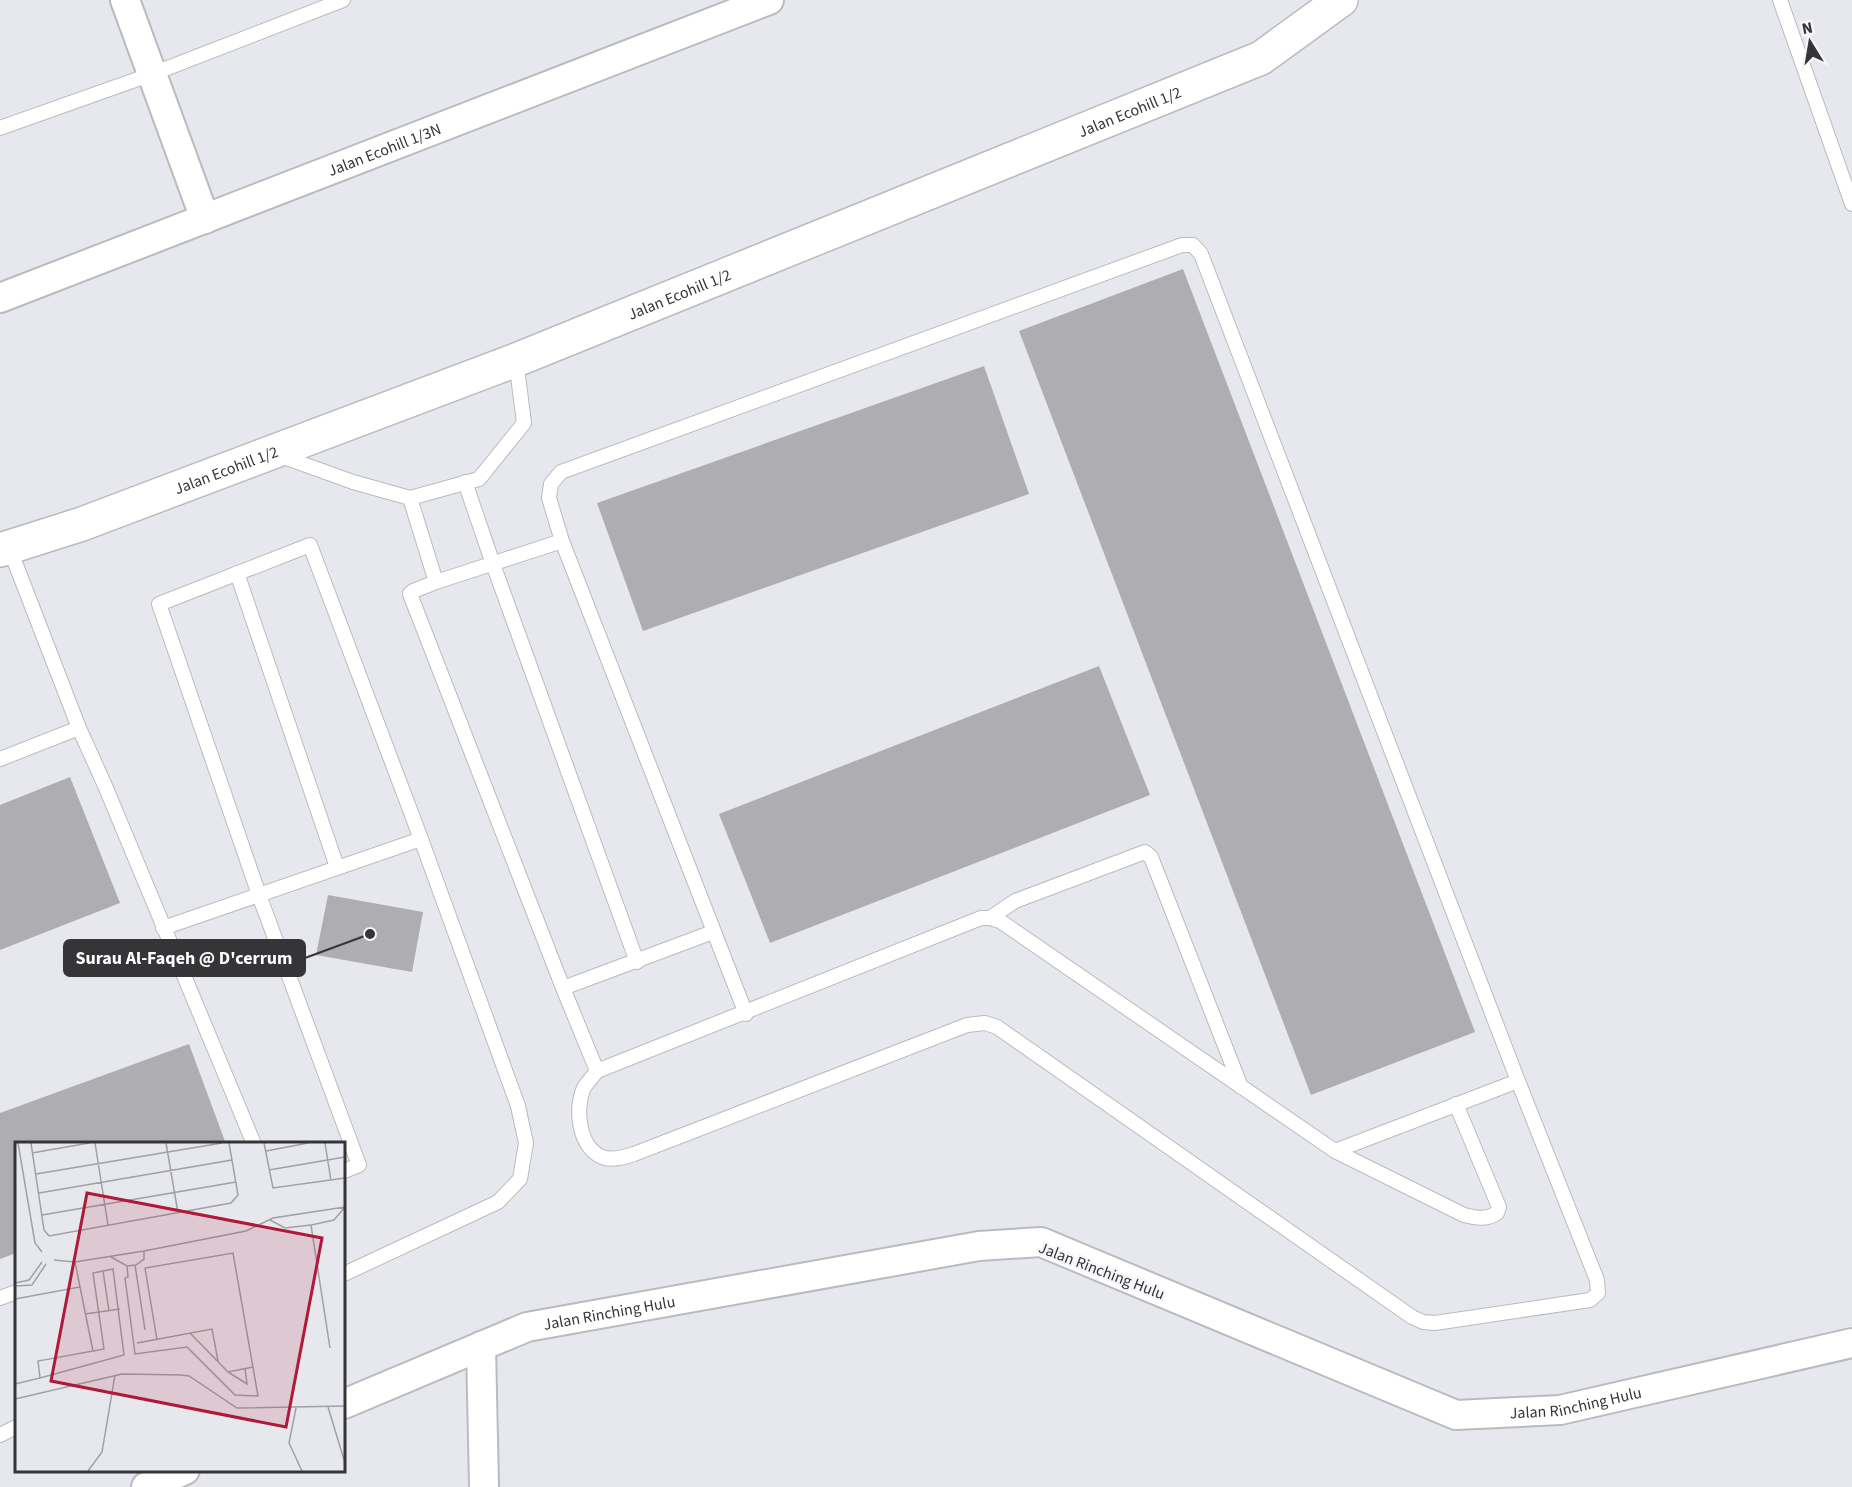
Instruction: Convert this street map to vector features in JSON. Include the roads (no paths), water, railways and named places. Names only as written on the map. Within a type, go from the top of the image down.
[{"type":"street","points":[[124,0],[205,219]]},
{"type":"street","name":"Jalan Ecohill 1/3N","points":[[0,298],[205,219],[716,10],[769,0]]},
{"type":"street","name":"Jalan Ecohill 1/2","points":[[5,549],[82,524],[516,360],[1261,58],[1341,0]]},
{"type":"street","name":"Jalan Rinching Hulu","points":[[345,1404],[527,1327],[979,1245],[1041,1242],[1456,1415],[1560,1410],[1852,1343]]},
{"type":"street","points":[[481,1346],[484,1487]]},
{"type":"street","points":[[146,1487],[180,1472]]},
{"type":"lane","points":[[0,128],[152,74],[344,0]]},
{"type":"lane","points":[[1780,0],[1852,204]]},
{"type":"lane","points":[[746,1014],[712,932],[562,541],[549,498],[551,484],[561,472],[1182,245],[1193,245],[1201,254],[1518,1081],[1597,1280],[1598,1293],[1590,1300],[1435,1323],[1423,1322],[1412,1317],[997,1028],[985,1023],[967,1025],[634,1154],[618,1158],[602,1157],[588,1147],[581,1129],[580,1104],[585,1087],[597,1071],[746,1014],[981,918],[1000,921],[1335,1151],[1464,1215],[1482,1219],[1491,1218],[1497,1213],[1499,1207],[1456,1104]]},
{"type":"lane","points":[[269,453],[352,482],[410,498],[479,479],[524,423],[516,360]]},
{"type":"lane","points":[[465,482],[637,962]]},
{"type":"lane","points":[[410,498],[436,582]]},
{"type":"lane","points":[[562,541],[436,582],[410,594],[597,1071]]},
{"type":"lane","points":[[345,1171],[359,1165],[259,895],[159,604],[310,545],[421,838],[518,1106],[526,1143],[520,1179],[498,1202],[345,1274]]},
{"type":"lane","points":[[5,549],[254,1142]]},
{"type":"lane","points":[[237,573],[337,867]]},
{"type":"lane","points":[[0,759],[79,728]]},
{"type":"lane","points":[[163,928],[421,838]]},
{"type":"lane","points":[[990,918],[1015,901],[1145,852],[1151,857],[1241,1087]]},
{"type":"lane","points":[[563,988],[712,932]]},
{"type":"lane","points":[[1335,1151],[1518,1081]]},
{"type":"lane","points":[[0,1298],[15,1292]]},
{"type":"lane","points":[[0,1435],[15,1428]]},
{"type":"place","name":"Surau Al-Faqeh @ D'cerrum","points":[[370,934]]}]
